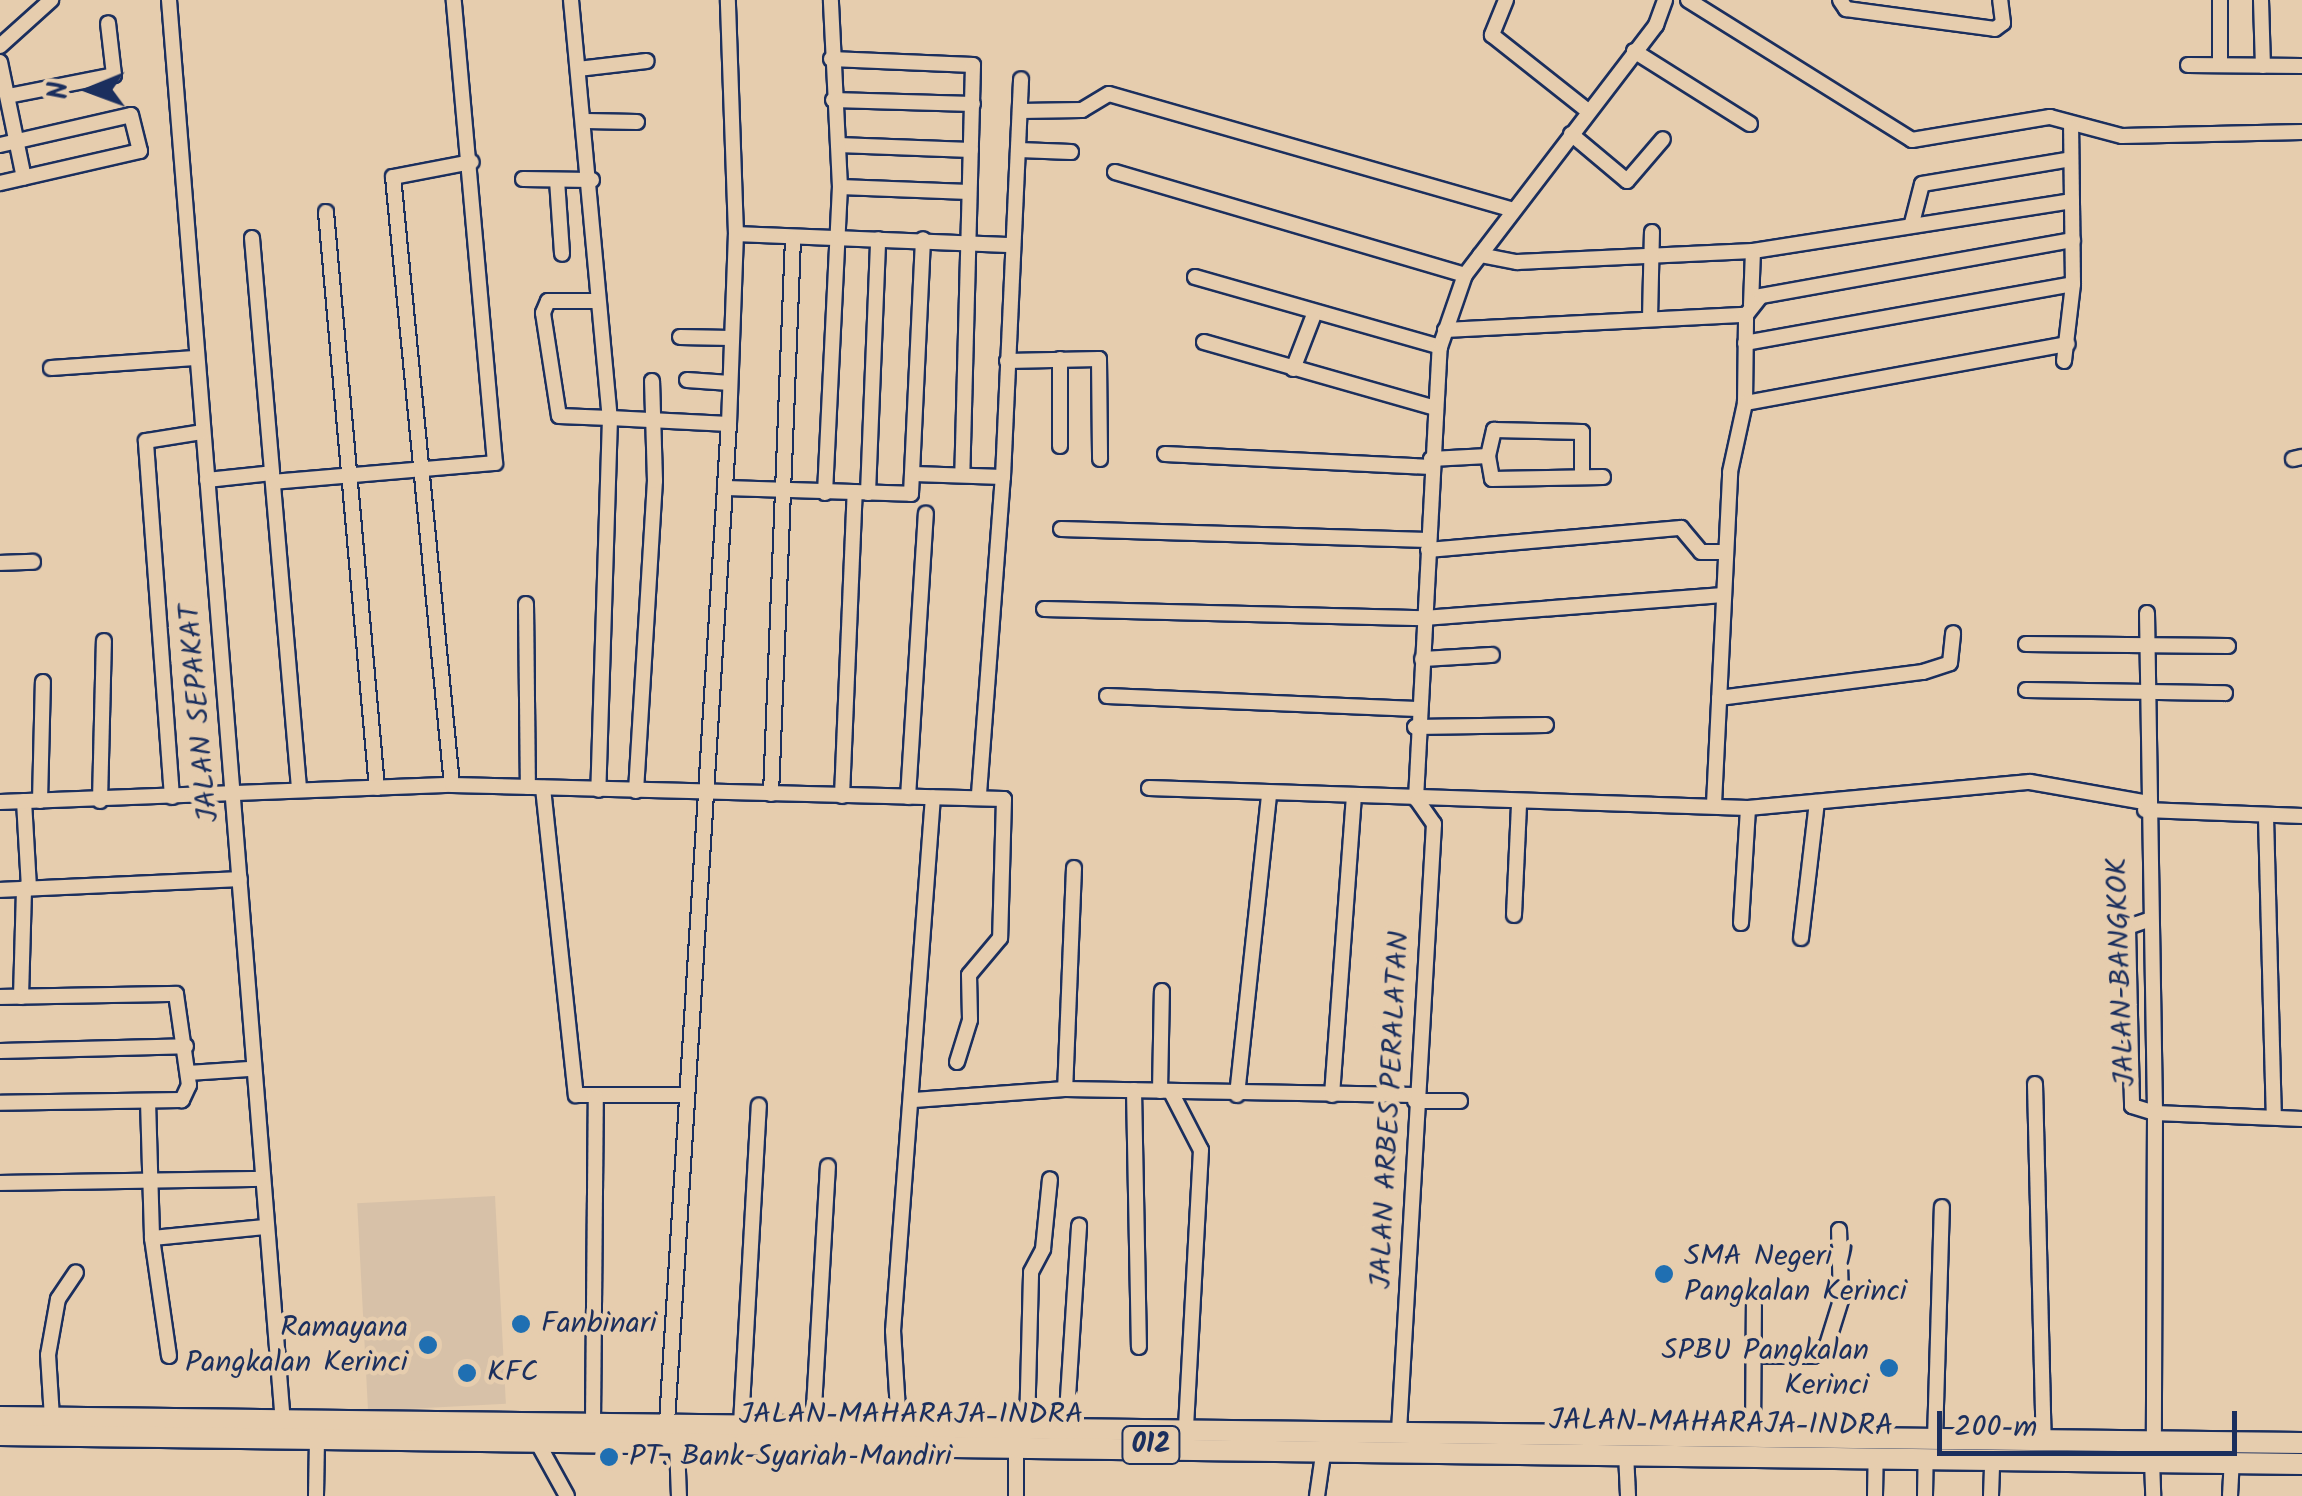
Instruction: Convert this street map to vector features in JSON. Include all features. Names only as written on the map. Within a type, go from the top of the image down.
[{"type":"highway","name":"JALAN MAHARAJA INDRA","points":[[0,1417],[243,1427],[317,1437],[536,1438],[678,1446],[1021,1437],[1296,1439],[1399,1431],[1753,1436],[2018,1450],[2153,1451],[2302,1443]]},
{"type":"highway","name":"JALAN MAHARAJA INDRA","points":[[0,1435],[243,1427],[283,1422],[592,1421],[899,1426],[1021,1437],[1066,1428],[1186,1429],[1296,1439],[1324,1448],[1626,1454],[1876,1456],[1930,1448],[1992,1459],[2044,1442],[2232,1462],[2302,1464]]},
{"type":"street","points":[[0,46],[51,0]]},
{"type":"street","name":"JALAN SEPAKAT","points":[[168,0],[195,358],[236,794],[250,1069],[283,1422]]},
{"type":"street","points":[[206,480],[487,470],[496,459],[472,162],[454,0]]},
{"type":"street","points":[[571,0],[592,180],[598,301],[610,418],[598,790]]},
{"type":"street","points":[[668,1422],[730,383],[736,234],[728,0]]},
{"type":"street","points":[[825,492],[840,187],[830,58],[830,0]]},
{"type":"street","points":[[1506,0],[1491,22],[1494,37],[1588,111]]},
{"type":"street","points":[[1416,799],[1432,407],[1445,330],[1465,275],[1634,51],[1665,0]]},
{"type":"street","points":[[1688,0],[1912,140],[2050,117],[2071,128]]},
{"type":"street","points":[[1840,0],[1846,10],[1995,29],[2003,23],[2000,0]]},
{"type":"street","points":[[2220,0],[2220,65]]},
{"type":"street","points":[[2261,0],[2263,66]]},
{"type":"street","points":[[4,89],[114,76],[108,23]]},
{"type":"street","points":[[1634,51],[1750,124]]},
{"type":"street","points":[[830,58],[971,62],[962,474]]},
{"type":"street","points":[[578,69],[647,61]]},
{"type":"street","points":[[0,62],[24,178]]},
{"type":"street","points":[[2188,65],[2302,66]]},
{"type":"street","points":[[979,794],[1003,477],[1021,80]]},
{"type":"street","points":[[1020,111],[1082,110],[1109,94],[1514,210]]},
{"type":"street","points":[[833,100],[973,104]]},
{"type":"street","points":[[0,145],[133,117],[138,155],[0,183]]},
{"type":"street","points":[[586,121],[637,122]]},
{"type":"street","points":[[2064,362],[2074,284],[2071,128],[2077,121],[2146,137],[2302,132]]},
{"type":"street","points":[[1572,134],[1627,181],[1662,139]]},
{"type":"street","points":[[838,145],[971,150]]},
{"type":"street","points":[[1019,150],[1072,152]]},
{"type":"street","points":[[1912,223],[1922,184],[2071,159]]},
{"type":"street","points":[[452,785],[393,176],[472,162]]},
{"type":"street","points":[[1115,172],[1465,275]]},
{"type":"street","points":[[524,179],[592,180]]},
{"type":"street","points":[[557,180],[562,254]]},
{"type":"street","points":[[840,187],[969,192]]},
{"type":"street","points":[[1480,255],[1517,262],[1651,250],[1754,250],[1912,223],[1926,230],[2072,201]]},
{"type":"street","points":[[326,212],[344,477],[378,788]]},
{"type":"street","points":[[1650,319],[1652,232]]},
{"type":"street","points":[[736,234],[1013,245]]},
{"type":"street","points":[[252,238],[299,790]]},
{"type":"street","points":[[771,794],[787,493],[793,238]]},
{"type":"street","points":[[842,796],[878,239]]},
{"type":"street","points":[[725,488],[910,495],[923,239]]},
{"type":"street","points":[[1445,330],[1749,310],[2073,240]]},
{"type":"street","points":[[1714,804],[1726,552],[1745,403],[1744,342],[1754,250]]},
{"type":"street","points":[[1195,277],[1440,347]]},
{"type":"street","points":[[1744,342],[2074,284]]},
{"type":"street","points":[[598,301],[548,302],[543,313],[559,416],[728,424]]},
{"type":"street","points":[[1293,369],[1314,312]]},
{"type":"street","points":[[680,337],[731,338]]},
{"type":"street","points":[[1204,342],[1432,407]]},
{"type":"street","points":[[1745,403],[2068,344]]},
{"type":"street","points":[[51,368],[195,358]]},
{"type":"street","points":[[1060,359],[1060,446]]},
{"type":"street","points":[[1007,361],[1101,362],[1100,460]]},
{"type":"street","points":[[687,380],[730,383]]},
{"type":"street","points":[[636,791],[654,420],[652,381]]},
{"type":"street","points":[[1582,477],[1582,432],[1494,430],[1488,456],[1492,479],[1582,477],[1603,476]]},
{"type":"street","points":[[172,797],[146,441],[202,432]]},
{"type":"street","points":[[1165,454],[1431,463],[1488,456]]},
{"type":"street","points":[[914,474],[1003,477]]},
{"type":"street","points":[[908,797],[926,514]]},
{"type":"street","points":[[1061,529],[1428,545],[1682,528],[1701,552],[1726,552]]},
{"type":"street","points":[[0,564],[34,562]]},
{"type":"street","points":[[1044,609],[1424,618],[1723,595]]},
{"type":"street","points":[[526,604],[535,788],[576,1096],[687,1094]]},
{"type":"street","name":"JALAN BANGKOK","points":[[2147,614],[2144,806],[2155,1113],[2302,1119]]},
{"type":"street","points":[[1719,698],[1922,672],[1950,664],[1953,633]]},
{"type":"street","points":[[100,801],[104,641]]},
{"type":"street","points":[[2026,644],[2228,646]]},
{"type":"street","points":[[1422,660],[1492,654]]},
{"type":"street","points":[[21,997],[43,682]]},
{"type":"street","points":[[2026,690],[2225,693]]},
{"type":"street","points":[[1107,696],[1417,708]]},
{"type":"street","points":[[1416,727],[1546,725]]},
{"type":"street","points":[[1150,788],[1748,808],[2030,782],[2144,806],[2266,817],[2302,816]]},
{"type":"street","points":[[0,802],[452,785],[842,796],[979,794],[1005,802],[1000,938],[969,976],[970,1020],[957,1062]]},
{"type":"street","points":[[1237,1095],[1268,794]]},
{"type":"street","points":[[899,1426],[893,1331],[914,1100],[933,796]]},
{"type":"street","points":[[1332,1095],[1354,797]]},
{"type":"street","name":"JALAN ARBES PERALATAN","points":[[1399,1431],[1415,1098],[1434,824],[1416,799]]},
{"type":"street","points":[[1801,938],[1817,802]]},
{"type":"street","points":[[1514,916],[1519,803]]},
{"type":"street","points":[[1741,924],[1748,808]]},
{"type":"street","points":[[2266,817],[2274,1117]]},
{"type":"street","points":[[1065,1089],[1074,868]]},
{"type":"street","points":[[0,890],[240,879]]},
{"type":"street","points":[[2148,920],[2128,927],[2132,1106],[2155,1113],[2153,1496]]},
{"type":"street","points":[[1162,992],[1166,1091],[1201,1150],[1186,1429]]},
{"type":"street","points":[[0,997],[176,994],[188,1073],[187,1097],[0,1103]]},
{"type":"street","points":[[0,1050],[186,1046]]},
{"type":"street","points":[[188,1073],[250,1069]]},
{"type":"street","points":[[2035,1084],[2044,1442]]},
{"type":"street","points":[[914,1100],[1065,1089],[1460,1100]]},
{"type":"street","points":[[1134,1090],[1139,1347]]},
{"type":"street","points":[[592,1421],[596,1097]]},
{"type":"street","points":[[148,1100],[152,1238],[169,1356]]},
{"type":"street","points":[[742,1424],[759,1106]]},
{"type":"street","points":[[813,1425],[828,1166]]},
{"type":"street","points":[[0,1183],[262,1179]]},
{"type":"street","points":[[1016,1496],[1030,1272],[1043,1249],[1050,1179]]},
{"type":"street","points":[[1926,1496],[1942,1207]]},
{"type":"street","points":[[1066,1428],[1079,1225]]},
{"type":"street","points":[[152,1238],[265,1227]]},
{"type":"street","points":[[1754,1356],[1813,1356],[1827,1345],[1840,1300],[1840,1230]]},
{"type":"street","points":[[52,1418],[48,1355],[58,1299],[76,1272]]},
{"type":"street","points":[[1753,1436],[1754,1305]]},
{"type":"street","points":[[316,1496],[317,1437]]},
{"type":"street","points":[[536,1438],[567,1496]]},
{"type":"street","points":[[678,1446],[679,1496]]},
{"type":"street","points":[[1317,1496],[1324,1448]]},
{"type":"street","points":[[1626,1454],[1628,1496]]},
{"type":"street","points":[[1875,1496],[1876,1456]]},
{"type":"street","points":[[1991,1496],[1992,1459]]},
{"type":"street","points":[[2230,1496],[2232,1462]]},
{"type":"shaded area","points":[[495,1196],[506,1404],[368,1411],[357,1203]]},
{"type":"place","name":"SMA Negeri 1 Pangkalan Kerinci","points":[[1664,1274]]},
{"type":"place","name":"Fanbinari","points":[[521,1324]]},
{"type":"place","name":"Ramayana Pangkalan Kerinci","points":[[428,1345]]},
{"type":"place","name":"SPBU Pangkalan Kerinci","points":[[1889,1368]]},
{"type":"place","name":"KFC","points":[[467,1373]]},
{"type":"place","name":"PT. Bank Syariah Mandiri","points":[[609,1457]]}]
